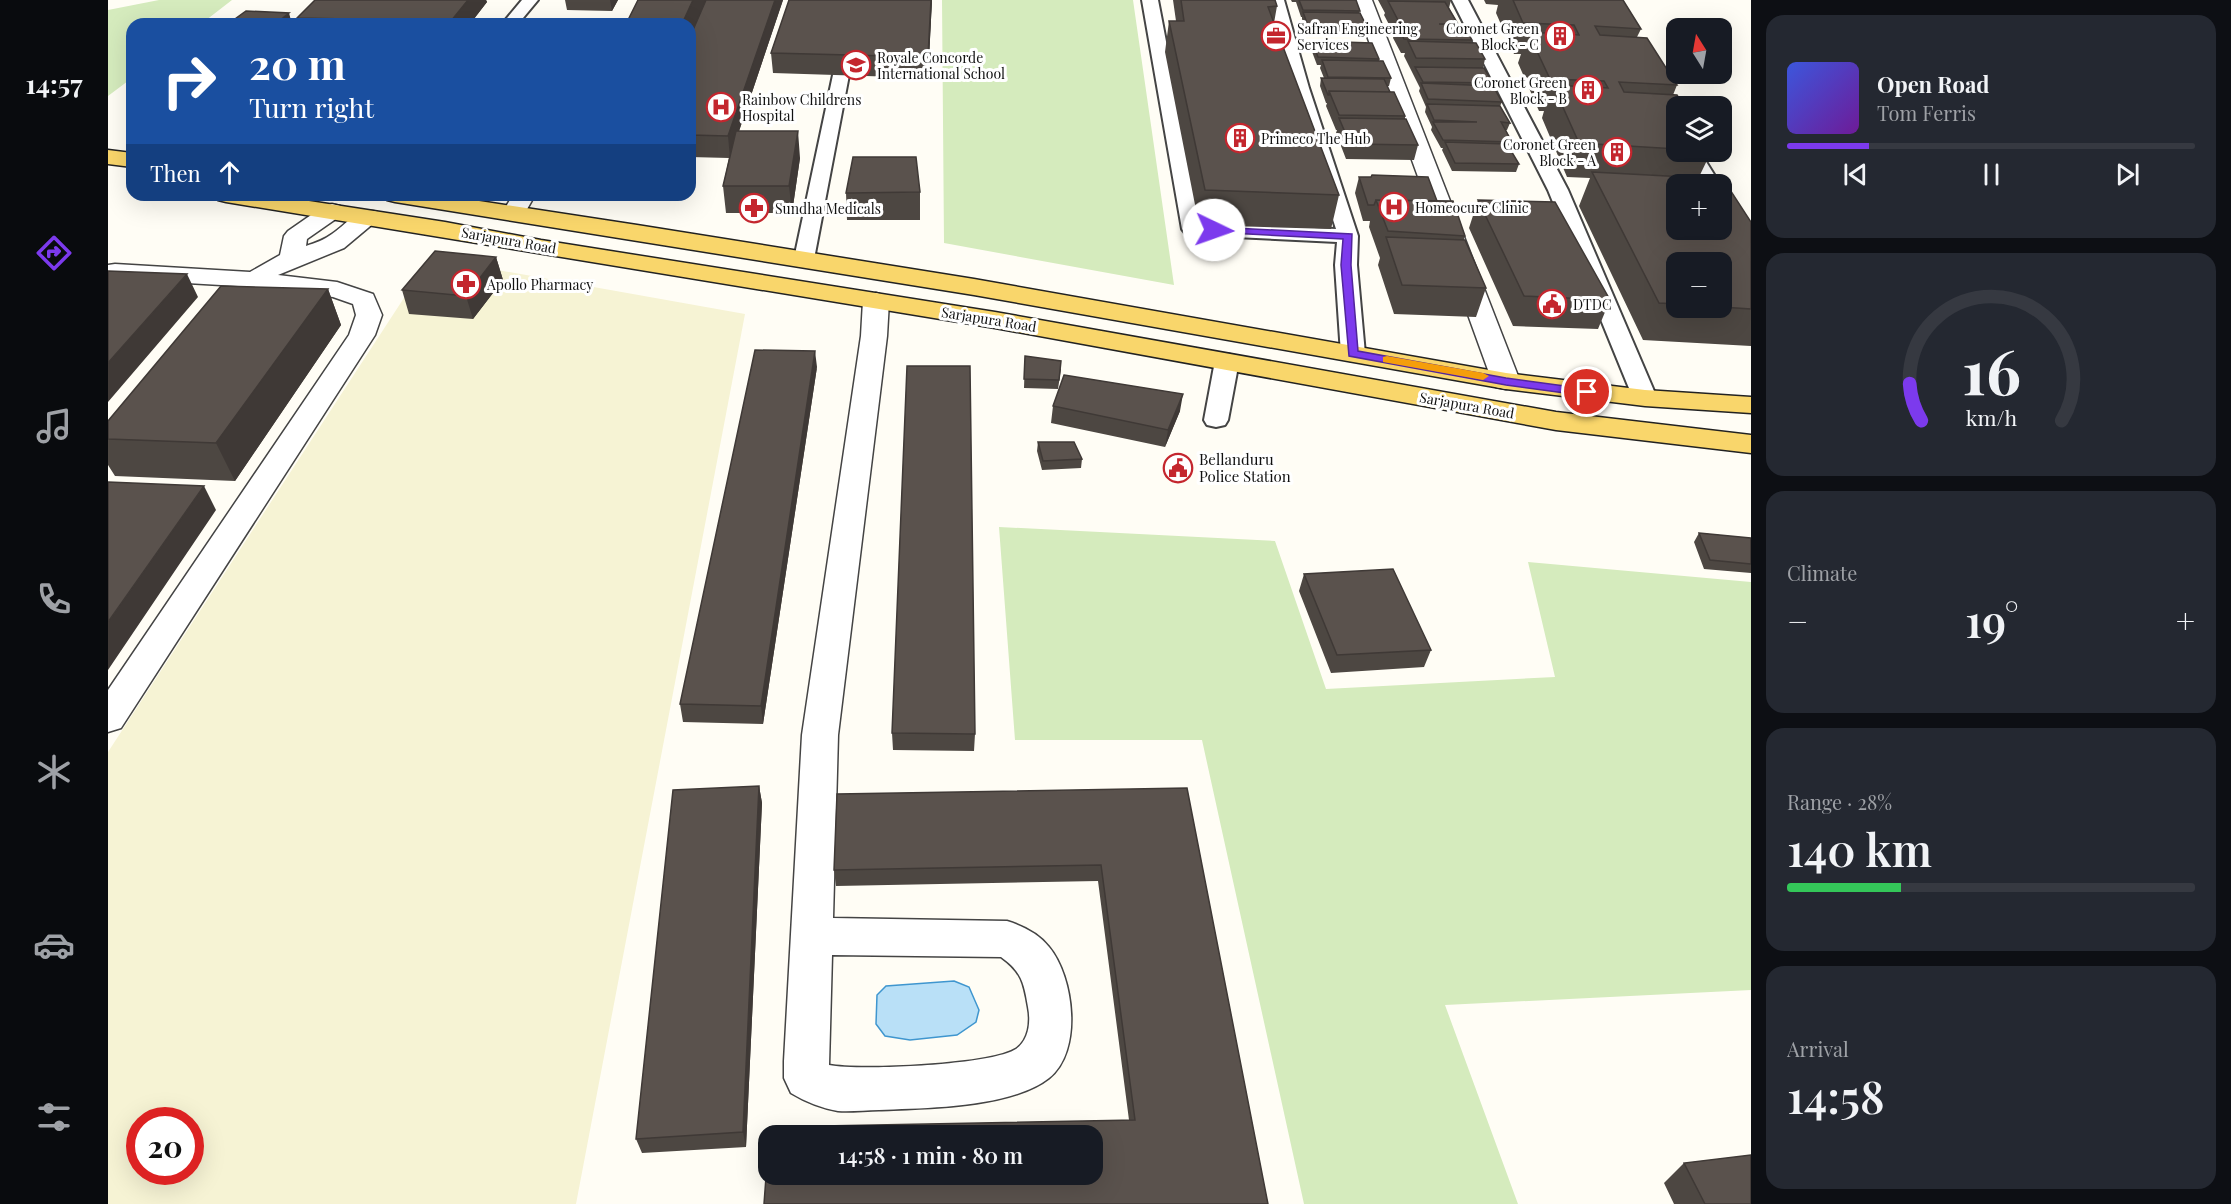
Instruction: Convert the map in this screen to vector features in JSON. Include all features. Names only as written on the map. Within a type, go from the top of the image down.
[{"type":"main road","points":[[108,157],[126,159]]},
{"type":"main road","name":"Sarjapura Road","points":[[266,201],[995,320],[1556,421],[1751,444]]},
{"type":"main road","name":"Sarjapura Road","points":[[478,201],[519,204],[804,259],[1506,381],[1645,398],[1751,405]]},
{"type":"street","points":[[1363,0],[1506,381]]},
{"type":"street","points":[[291,258],[296,236],[332,211]]},
{"type":"street","points":[[233,307],[255,280],[291,258],[333,244],[369,217]]},
{"type":"street","points":[[108,274],[115,271],[255,280],[337,290],[364,299],[369,315],[362,334],[108,718]]},
{"type":"street","points":[[813,936],[1007,939],[1028,951],[1041,968],[1051,1012],[1047,1046],[1033,1064],[1013,1073],[987,1080],[840,1089],[819,1085],[807,1078],[820,735],[874,336],[876,302]]},
{"type":"lane","points":[[515,18],[530,0]]},
{"type":"lane","points":[[1150,0],[1192,229],[1348,236]]},
{"type":"lane","points":[[1276,0],[1300,88],[1348,236],[1346,265],[1353,354]]},
{"type":"lane","points":[[1460,0],[1558,190],[1645,398]]},
{"type":"lane","points":[[804,259],[841,75]]},
{"type":"lane","points":[[1558,190],[1582,191]]},
{"type":"lane","points":[[1216,420],[1227,361]]},
{"type":"shaded area","points":[[430,258],[745,314],[576,1204],[108,1204],[108,752]]},
{"type":"green space","points":[[159,0],[232,0],[209,18],[126,18],[126,82],[108,96],[108,10]]},
{"type":"green space","points":[[942,0],[1133,0],[1174,285],[944,243]]},
{"type":"green space","points":[[999,527],[1275,541],[1326,689],[1555,677],[1528,562],[1751,582],[1751,990],[1445,1005],[1518,1204],[1304,1204],[1202,740],[1015,740]]},
{"type":"water","points":[[954,981],[969,987],[979,1010],[976,1022],[957,1035],[910,1040],[885,1036],[876,1024],[877,995],[886,986]]},
{"type":"building","points":[[315,0],[468,0],[453,18],[297,18]]},
{"type":"building","points":[[638,0],[693,0],[685,18],[629,18]]},
{"type":"building","points":[[706,0],[775,0],[728,136],[696,135],[696,23]]},
{"type":"building","points":[[789,0],[931,0],[928,57],[771,53]]},
{"type":"building","name":"Primeco The Hub","points":[[1181,0],[1275,0],[1277,6],[1268,7],[1339,195],[1205,190],[1169,21],[1184,21]]},
{"type":"building","points":[[1299,0],[1356,0],[1360,11],[1303,10]]},
{"type":"building","points":[[1513,0],[1623,0],[1641,29],[1595,26],[1600,35],[1647,38],[1666,68],[1666,84],[1677,85],[1619,82],[1624,92],[1677,95],[1666,96],[1666,148],[1579,143],[1553,85],[1608,88],[1604,81],[1550,79],[1528,32],[1579,35],[1574,25],[1523,23]]},
{"type":"building","points":[[1388,1],[1445,2],[1458,24],[1439,24],[1463,25],[1472,40],[1404,39],[1397,24],[1400,24]]},
{"type":"building","points":[[246,11],[289,13],[283,18],[236,18]]},
{"type":"building","points":[[1303,12],[1360,13],[1367,27],[1308,26]]},
{"type":"building","points":[[1312,41],[1372,43],[1379,59],[1318,57]]},
{"type":"building","points":[[1408,41],[1476,43],[1485,59],[1416,58]]},
{"type":"building","points":[[1322,60],[1383,61],[1391,78],[1328,77]]},
{"type":"building","points":[[1415,67],[1484,68],[1493,83],[1423,82]]},
{"type":"building","points":[[1321,78],[1384,79],[1390,92],[1329,91],[1328,95]]},
{"type":"building","points":[[1421,83],[1493,86],[1502,102],[1428,99]]},
{"type":"building","points":[[1329,91],[1394,92],[1405,116],[1339,115]]},
{"type":"building","points":[[1427,104],[1500,106],[1510,123],[1501,122],[1512,142],[1443,140],[1433,122],[1477,122],[1434,120]]},
{"type":"building","points":[[1339,118],[1406,119],[1418,145],[1350,144]]},
{"type":"building","points":[[736,131],[798,131],[789,186],[723,186]]},
{"type":"building","points":[[1445,142],[1507,144],[1519,164],[1455,163]]},
{"type":"building","points":[[853,157],[916,157],[920,192],[846,193]]},
{"type":"building","points":[[1592,172],[1666,176],[1666,240],[1732,240],[1732,193],[1751,222],[1751,309],[1732,308],[1732,252],[1666,252],[1666,303],[1659,303]]},
{"type":"building","points":[[1372,175],[1428,177],[1437,201],[1376,200],[1374,205],[1368,205],[1359,177],[1371,177]]},
{"type":"building","points":[[1376,200],[1453,201],[1465,236],[1388,231]]},
{"type":"building","points":[[1478,200],[1555,202],[1610,300],[1524,296]]},
{"type":"building","points":[[1386,237],[1465,240],[1486,288],[1402,285]]},
{"type":"building","points":[[435,251],[496,257],[466,296],[402,290]]},
{"type":"building","points":[[108,271],[187,274],[108,363]]},
{"type":"building","points":[[221,286],[328,289],[216,443],[108,439],[108,421]]},
{"type":"building","points":[[755,350],[815,351],[761,706],[680,704]]},
{"type":"building","points":[[1025,356],[1061,361],[1059,380],[1024,379]]},
{"type":"building","points":[[907,366],[970,366],[975,734],[892,733]]},
{"type":"building","points":[[1064,375],[1183,394],[1168,430],[1053,406]]},
{"type":"building","points":[[1038,442],[1074,442],[1082,459],[1043,461]]},
{"type":"building","points":[[108,482],[204,486],[108,622]]},
{"type":"building","points":[[1699,533],[1751,538],[1751,564],[1710,560]]},
{"type":"building","points":[[1393,569],[1431,650],[1337,655],[1304,574]]},
{"type":"building","points":[[759,786],[743,1132],[636,1139],[673,790]]},
{"type":"building","points":[[1187,788],[1268,1204],[764,1204],[765,1185],[1103,1185],[1103,1125],[874,1125],[1135,1120],[1101,865],[834,870],[837,794]]},
{"type":"building","points":[[1751,1155],[1751,1204],[1705,1204],[1684,1163]]},
{"type":"slow traffic","points":[[1387,360],[1483,376]]},
{"type":"place","name":"Safran Engineering Services","points":[[1276,36]]},
{"type":"place","name":"Coronet Green Block - C","points":[[1560,36]]},
{"type":"place","name":"Royale Concorde International School","points":[[856,65]]},
{"type":"place","name":"Coronet Green Block - B","points":[[1588,90]]},
{"type":"place","name":"Rainbow Childrens Hospital","points":[[721,107]]},
{"type":"place","name":"Primeco The Hub","points":[[1240,138]]},
{"type":"place","name":"Coronet Green Block - A","points":[[1617,152]]},
{"type":"place","name":"Homeocure Clinic","points":[[1394,207]]},
{"type":"place","name":"Sundha Medicals","points":[[754,208]]},
{"type":"place","name":"Apollo Pharmacy","points":[[466,284]]},
{"type":"place","name":"DTDC","points":[[1552,304]]},
{"type":"place","name":"Bellanduru Police Station","points":[[1178,468]]},
{"type":"route","points":[[1214,230],[1348,236],[1346,265],[1353,354],[1506,381],[1587,392]]}]
